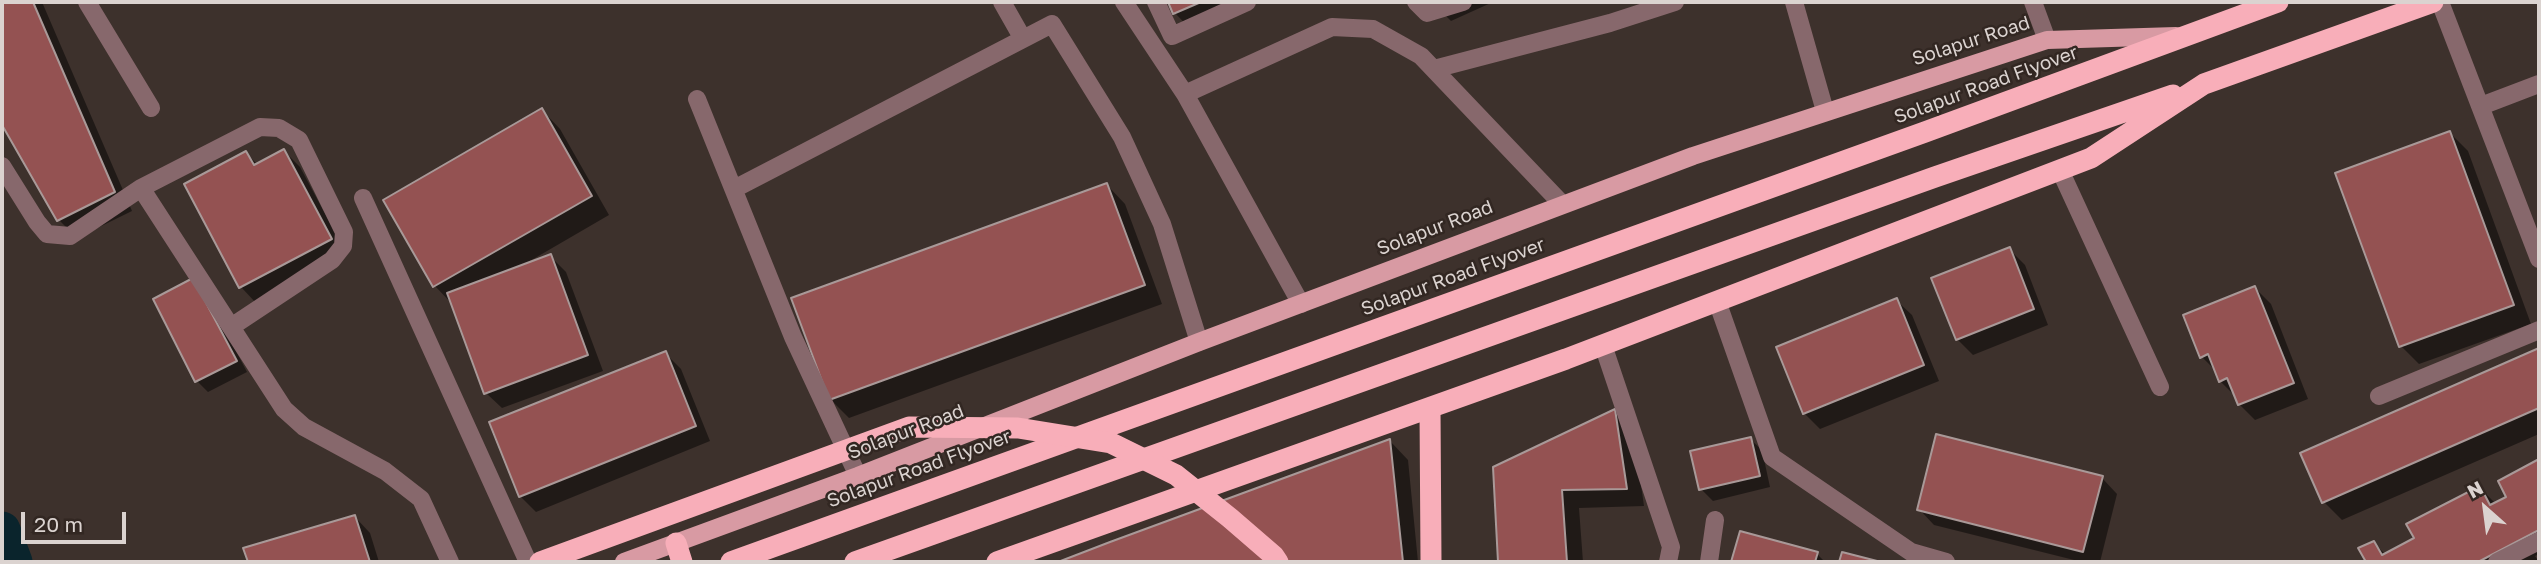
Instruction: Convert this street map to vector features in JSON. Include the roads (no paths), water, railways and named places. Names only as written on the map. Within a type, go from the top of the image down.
[{"type":"highway","name":"Solapur Road","points":[[2190,35],[2278,2]]},
{"type":"highway","points":[[855,562],[2433,2]]},
{"type":"highway","name":"Solapur Road Flyover","points":[[731,562],[2190,35]]},
{"type":"highway","points":[[997,562],[1603,345],[2091,158],[2204,84]]},
{"type":"highway","points":[[1430,408],[1431,562]]},
{"type":"highway","points":[[540,562],[909,427],[1018,428],[1111,443],[1176,475],[1230,517],[1278,562]]},
{"type":"main road","name":"Solapur Road","points":[[624,562],[679,553],[858,476],[1199,342],[1562,204],[1825,111],[2047,40],[2190,35]]},
{"type":"street","points":[[87,2],[151,108]]},
{"type":"street","points":[[1002,2],[1023,39]]},
{"type":"street","points":[[1124,2],[1185,94],[1301,304]]},
{"type":"street","points":[[1156,2],[1172,36],[1247,2]]},
{"type":"street","points":[[1416,2],[1427,13],[1463,2]]},
{"type":"street","points":[[1434,69],[1610,23],[1675,2]]},
{"type":"street","points":[[1794,2],[1825,111]]},
{"type":"street","points":[[2033,2],[2047,40]]},
{"type":"street","points":[[2440,2],[2539,259]]},
{"type":"street","points":[[734,189],[1052,24],[1122,137],[1162,224],[1199,342]]},
{"type":"street","points":[[1185,94],[1332,27],[1373,29],[1421,56],[1562,204]]},
{"type":"street","points":[[2481,106],[2539,84]]},
{"type":"street","points":[[697,99],[793,337],[858,476]]},
{"type":"street","points":[[2,166],[47,234],[70,236],[141,188],[260,127],[279,128],[299,140],[344,232],[343,246],[332,260],[231,327]]},
{"type":"street","points":[[2060,170],[2160,387]]},
{"type":"street","points":[[141,188],[284,409],[304,427],[385,471],[421,499],[450,562]]},
{"type":"street","points":[[362,198],[528,562]]},
{"type":"street","points":[[1717,301],[1772,457],[1912,552],[1947,562]]},
{"type":"street","points":[[2379,396],[2539,330]]},
{"type":"street","points":[[1603,345],[1671,547],[1668,562]]},
{"type":"street","points":[[1709,562],[1715,520]]},
{"type":"street","points":[[2497,562],[2539,541]]},
{"type":"waterway","points":[[2,530],[14,562]]}]
